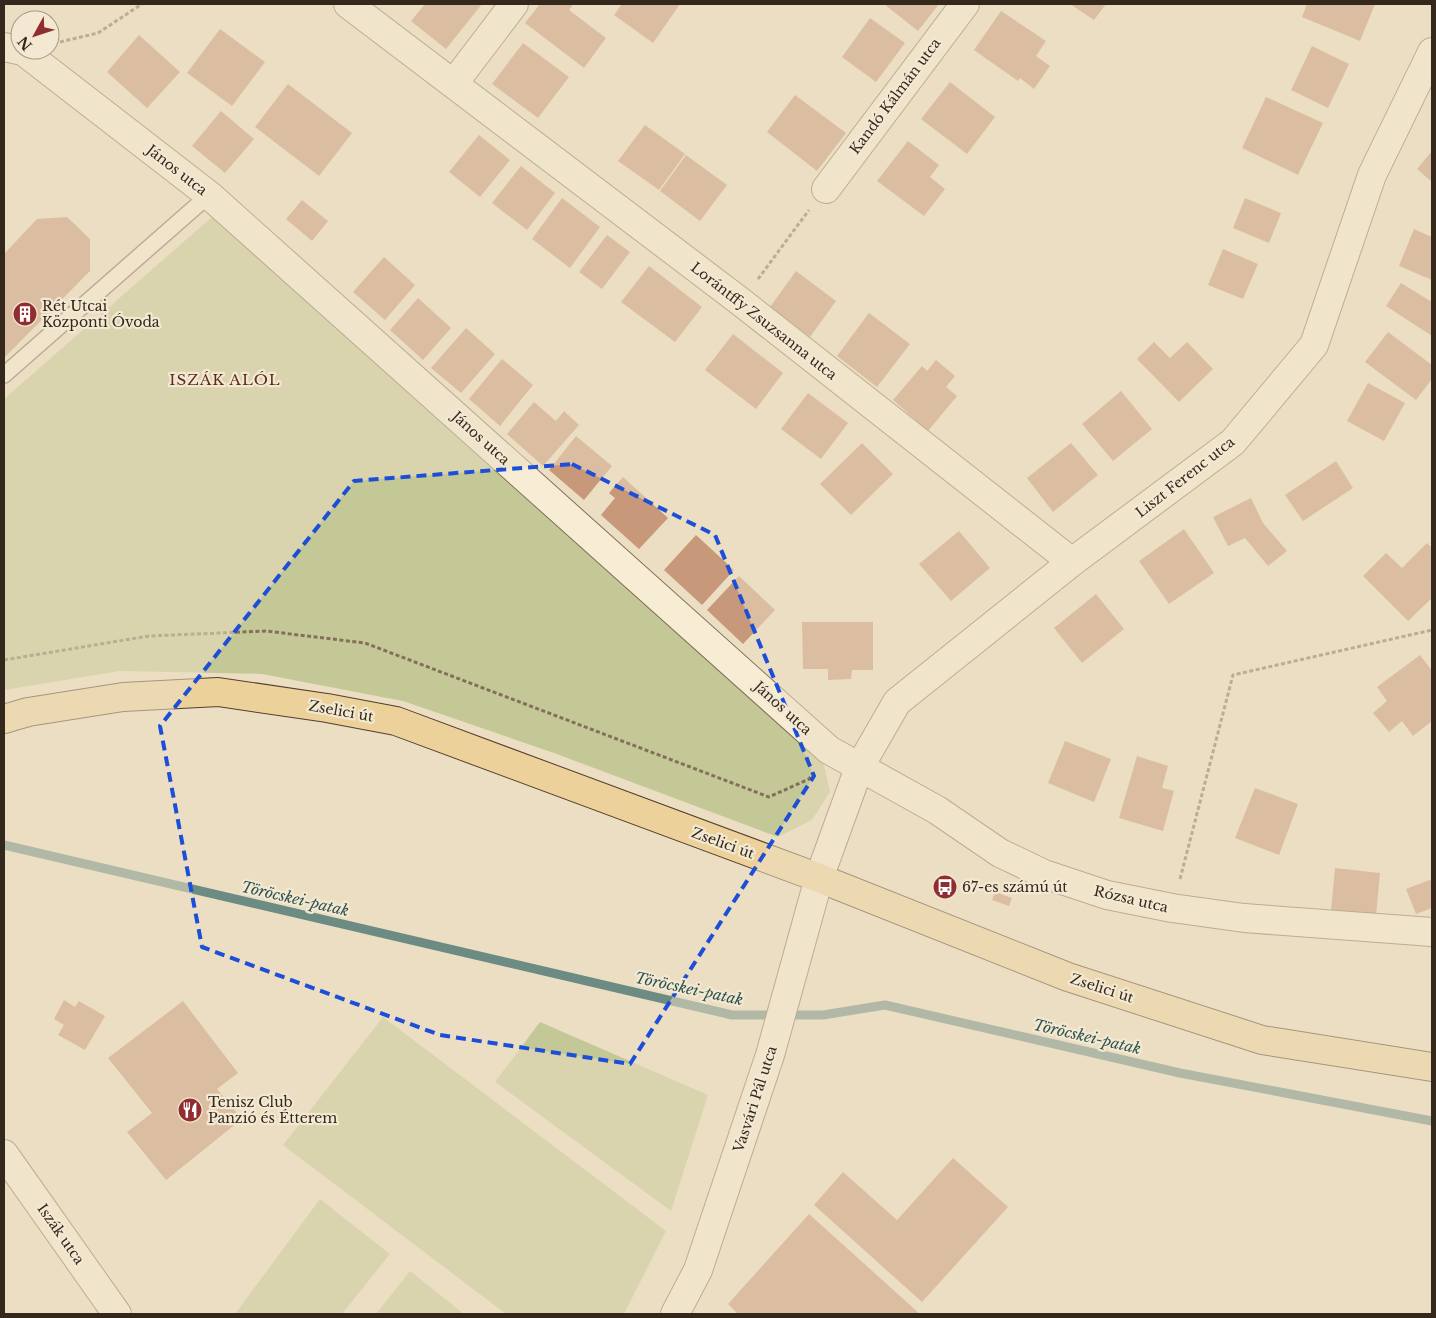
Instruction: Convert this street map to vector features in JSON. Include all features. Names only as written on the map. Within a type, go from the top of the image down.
[{"type":"main road","name":"Zselici út","points":[[4,719],[28,712],[123,696],[218,692],[388,719],[819,878],[1068,977],[1262,1040],[1432,1068]]},
{"type":"street","name":"Lorántffy Zsuzsanna utca","points":[[348,4],[741,302],[1072,562]]},
{"type":"street","points":[[454,83],[514,4]]},
{"type":"street","name":"Kandó Kálmán utca","points":[[826,189],[965,4]]},
{"type":"street","name":"János utca","points":[[4,46],[23,51],[209,195],[830,750],[859,768]]},
{"type":"street","name":"Liszt Ferenc utca","points":[[859,768],[897,702],[1072,562],[1233,442],[1314,344],[1372,175],[1432,52]]},
{"type":"street","points":[[819,878],[859,768]]},
{"type":"street","name":"Rózsa utca","points":[[859,768],[937,810],[1000,853],[1044,874],[1107,895],[1172,908],[1244,918],[1432,932]]},
{"type":"street","name":"Vasvári Pál utca","points":[[675,1314],[698,1270],[770,1055],[794,976],[819,878]]},
{"type":"street","name":"Iszák utca","points":[[4,1154],[117,1314]]},
{"type":"lane","points":[[4,375],[209,195]]},
{"type":"path","points":[[60,42],[98,33],[142,4]]},
{"type":"path","points":[[741,302],[826,189]]},
{"type":"path","points":[[1172,908],[1233,675],[1432,630]]},
{"type":"path","points":[[4,660],[149,636],[266,631],[365,643],[769,797],[809,779],[830,750]]},
{"type":"highlighted area","points":[[572,464],[715,535],[814,776],[630,1064],[440,1035],[202,947],[160,726],[354,481]]},
{"type":"green space","points":[[212,217],[821,752],[830,792],[812,820],[778,837],[554,753],[403,701],[262,674],[120,671],[4,690],[4,399]]},
{"type":"green space","points":[[383,1017],[666,1231],[624,1314],[506,1314],[283,1145]]},
{"type":"green space","points":[[540,1022],[708,1095],[671,1211],[495,1082]]},
{"type":"green space","points":[[320,1199],[390,1254],[342,1314],[235,1314]]},
{"type":"green space","points":[[410,1271],[464,1314],[376,1314]]},
{"type":"building","points":[[425,4],[482,4],[446,49],[411,21]]},
{"type":"building","points":[[540,4],[573,4],[569,10],[606,38],[584,68],[525,23]]},
{"type":"building","points":[[622,4],[680,4],[653,43],[614,15]]},
{"type":"building","points":[[884,4],[939,4],[918,31]]},
{"type":"building","points":[[1070,4],[1106,4],[1094,20]]},
{"type":"building","points":[[1307,4],[1375,4],[1360,41],[1302,17]]},
{"type":"building","points":[[1001,11],[1046,41],[1036,56],[1050,66],[1034,89],[1020,78],[1018,81],[974,50]]},
{"type":"building","points":[[870,18],[905,43],[876,82],[842,57]]},
{"type":"building","points":[[220,29],[265,62],[232,106],[187,73]]},
{"type":"building","points":[[139,35],[180,72],[147,108],[107,72]]},
{"type":"building","points":[[523,43],[569,77],[538,118],[492,84]]},
{"type":"building","points":[[1312,46],[1349,64],[1328,108],[1291,90]]},
{"type":"building","points":[[950,82],[995,117],[967,154],[921,119]]},
{"type":"building","points":[[288,84],[352,133],[319,176],[255,127]]},
{"type":"building","points":[[795,95],[846,133],[817,171],[767,132]]},
{"type":"building","points":[[1266,97],[1323,123],[1298,175],[1242,148]]},
{"type":"building","points":[[221,111],[254,139],[225,173],[192,146]]},
{"type":"building","points":[[645,125],[685,154],[659,190],[618,161]]},
{"type":"building","points":[[479,135],[510,160],[480,197],[449,172]]},
{"type":"building","points":[[908,141],[939,165],[930,177],[945,189],[924,216],[877,181]]},
{"type":"building","points":[[1432,151],[1432,182],[1417,169]]},
{"type":"building","points":[[686,155],[727,185],[700,221],[660,191]]},
{"type":"building","points":[[521,166],[555,193],[527,230],[492,203]]},
{"type":"building","points":[[562,198],[600,227],[570,268],[532,239]]},
{"type":"building","points":[[1245,198],[1281,213],[1269,243],[1233,228]]},
{"type":"building","points":[[302,200],[328,221],[312,241],[286,219]]},
{"type":"building","name":"Rét Utcai Központi Óvoda","points":[[67,217],[90,239],[90,271],[4,358],[4,254],[37,219]]},
{"type":"building","points":[[1414,229],[1432,237],[1432,280],[1399,266]]},
{"type":"building","points":[[607,235],[630,252],[602,289],[579,272]]},
{"type":"building","points":[[1223,249],[1258,264],[1243,299],[1208,285]]},
{"type":"building","points":[[384,257],[415,285],[385,320],[353,292]]},
{"type":"building","points":[[649,266],[702,307],[675,342],[621,302]]},
{"type":"building","points":[[796,271],[836,301],[810,337],[770,307]]},
{"type":"building","points":[[1401,283],[1432,302],[1432,336],[1386,306]]},
{"type":"building","points":[[418,298],[451,328],[423,360],[390,330]]},
{"type":"building","points":[[869,313],[910,344],[877,387],[837,356]]},
{"type":"building","points":[[466,328],[495,354],[461,393],[431,368]]},
{"type":"building","points":[[1388,332],[1432,365],[1432,379],[1416,400],[1365,362]]},
{"type":"building","points":[[733,334],[783,373],[756,409],[705,370]]},
{"type":"building","points":[[1154,342],[1170,358],[1187,342],[1213,369],[1179,402],[1137,359]]},
{"type":"building","points":[[502,359],[533,385],[500,426],[469,399]]},
{"type":"building","points":[[936,360],[955,376],[946,387],[957,396],[928,431],[893,400],[922,366],[927,371]]},
{"type":"building","points":[[1368,383],[1405,403],[1384,441],[1347,421]]},
{"type":"building","points":[[1121,391],[1152,429],[1113,461],[1082,424]]},
{"type":"building","points":[[808,393],[848,423],[821,459],[781,429]]},
{"type":"building","points":[[534,402],[556,421],[564,411],[579,425],[543,466],[507,434]]},
{"type":"building","points":[[576,436],[612,466],[584,500],[549,470]]},
{"type":"building","points":[[862,443],[893,474],[851,515],[820,484]]},
{"type":"building","points":[[1071,443],[1098,475],[1053,512],[1027,478]]},
{"type":"building","points":[[1336,461],[1353,488],[1303,521],[1285,495]]},
{"type":"building","points":[[623,477],[668,518],[639,549],[601,515],[615,498],[609,493]]},
{"type":"building","points":[[1251,498],[1263,523],[1287,551],[1268,566],[1245,538],[1228,546],[1213,517]]},
{"type":"building","points":[[1184,529],[1214,573],[1169,604],[1139,561]]},
{"type":"building","points":[[959,531],[990,568],[951,601],[919,564]]},
{"type":"building","points":[[696,535],[734,570],[702,605],[664,570]]},
{"type":"building","points":[[1427,543],[1432,548],[1432,598],[1408,621],[1363,576],[1386,553],[1402,568]]},
{"type":"building","points":[[739,576],[775,610],[743,644],[707,610]]},
{"type":"building","points":[[1096,594],[1124,629],[1082,663],[1054,628]]},
{"type":"building","points":[[802,622],[873,622],[873,670],[852,670],[851,679],[828,680],[828,669],[803,669]]},
{"type":"building","points":[[1420,655],[1432,671],[1432,721],[1413,736],[1402,721],[1389,732],[1373,713],[1387,701],[1377,687]]},
{"type":"building","points":[[1065,741],[1111,759],[1094,802],[1048,783]]},
{"type":"building","points":[[1137,756],[1168,766],[1162,788],[1174,791],[1163,831],[1119,818]]},
{"type":"building","points":[[1255,788],[1298,804],[1279,855],[1235,838]]},
{"type":"building","points":[[1335,868],[1380,873],[1376,916],[1331,911]]},
{"type":"building","points":[[1432,879],[1432,908],[1416,914],[1406,889]]},
{"type":"building","points":[[995,892],[1012,898],[1009,906],[992,900]]},
{"type":"building","points":[[64,1000],[75,1007],[79,1001],[105,1016],[85,1050],[58,1035],[64,1025],[54,1019]]},
{"type":"building","points":[[183,1001],[238,1073],[217,1089],[242,1119],[166,1180],[127,1132],[152,1113],[108,1058]]},
{"type":"building","points":[[953,1158],[1008,1207],[922,1302],[814,1205],[843,1172],[897,1220]]},
{"type":"building","points":[[809,1214],[920,1314],[738,1314],[728,1304]]},
{"type":"waterway","name":"Töröcskei-patak","points":[[4,845],[732,1015],[823,1015],[885,1005],[1180,1073],[1432,1121]]},
{"type":"place","name":"Rét Utcai Központi Óvoda","points":[[25,314]]},
{"type":"place","name":"67-es számú út","points":[[945,887]]},
{"type":"place","name":"Tenisz Club Panzió és Étterem","points":[[190,1110]]},
{"type":"district","name":"ISZÁK ALÓL","points":[[225,380]]}]
